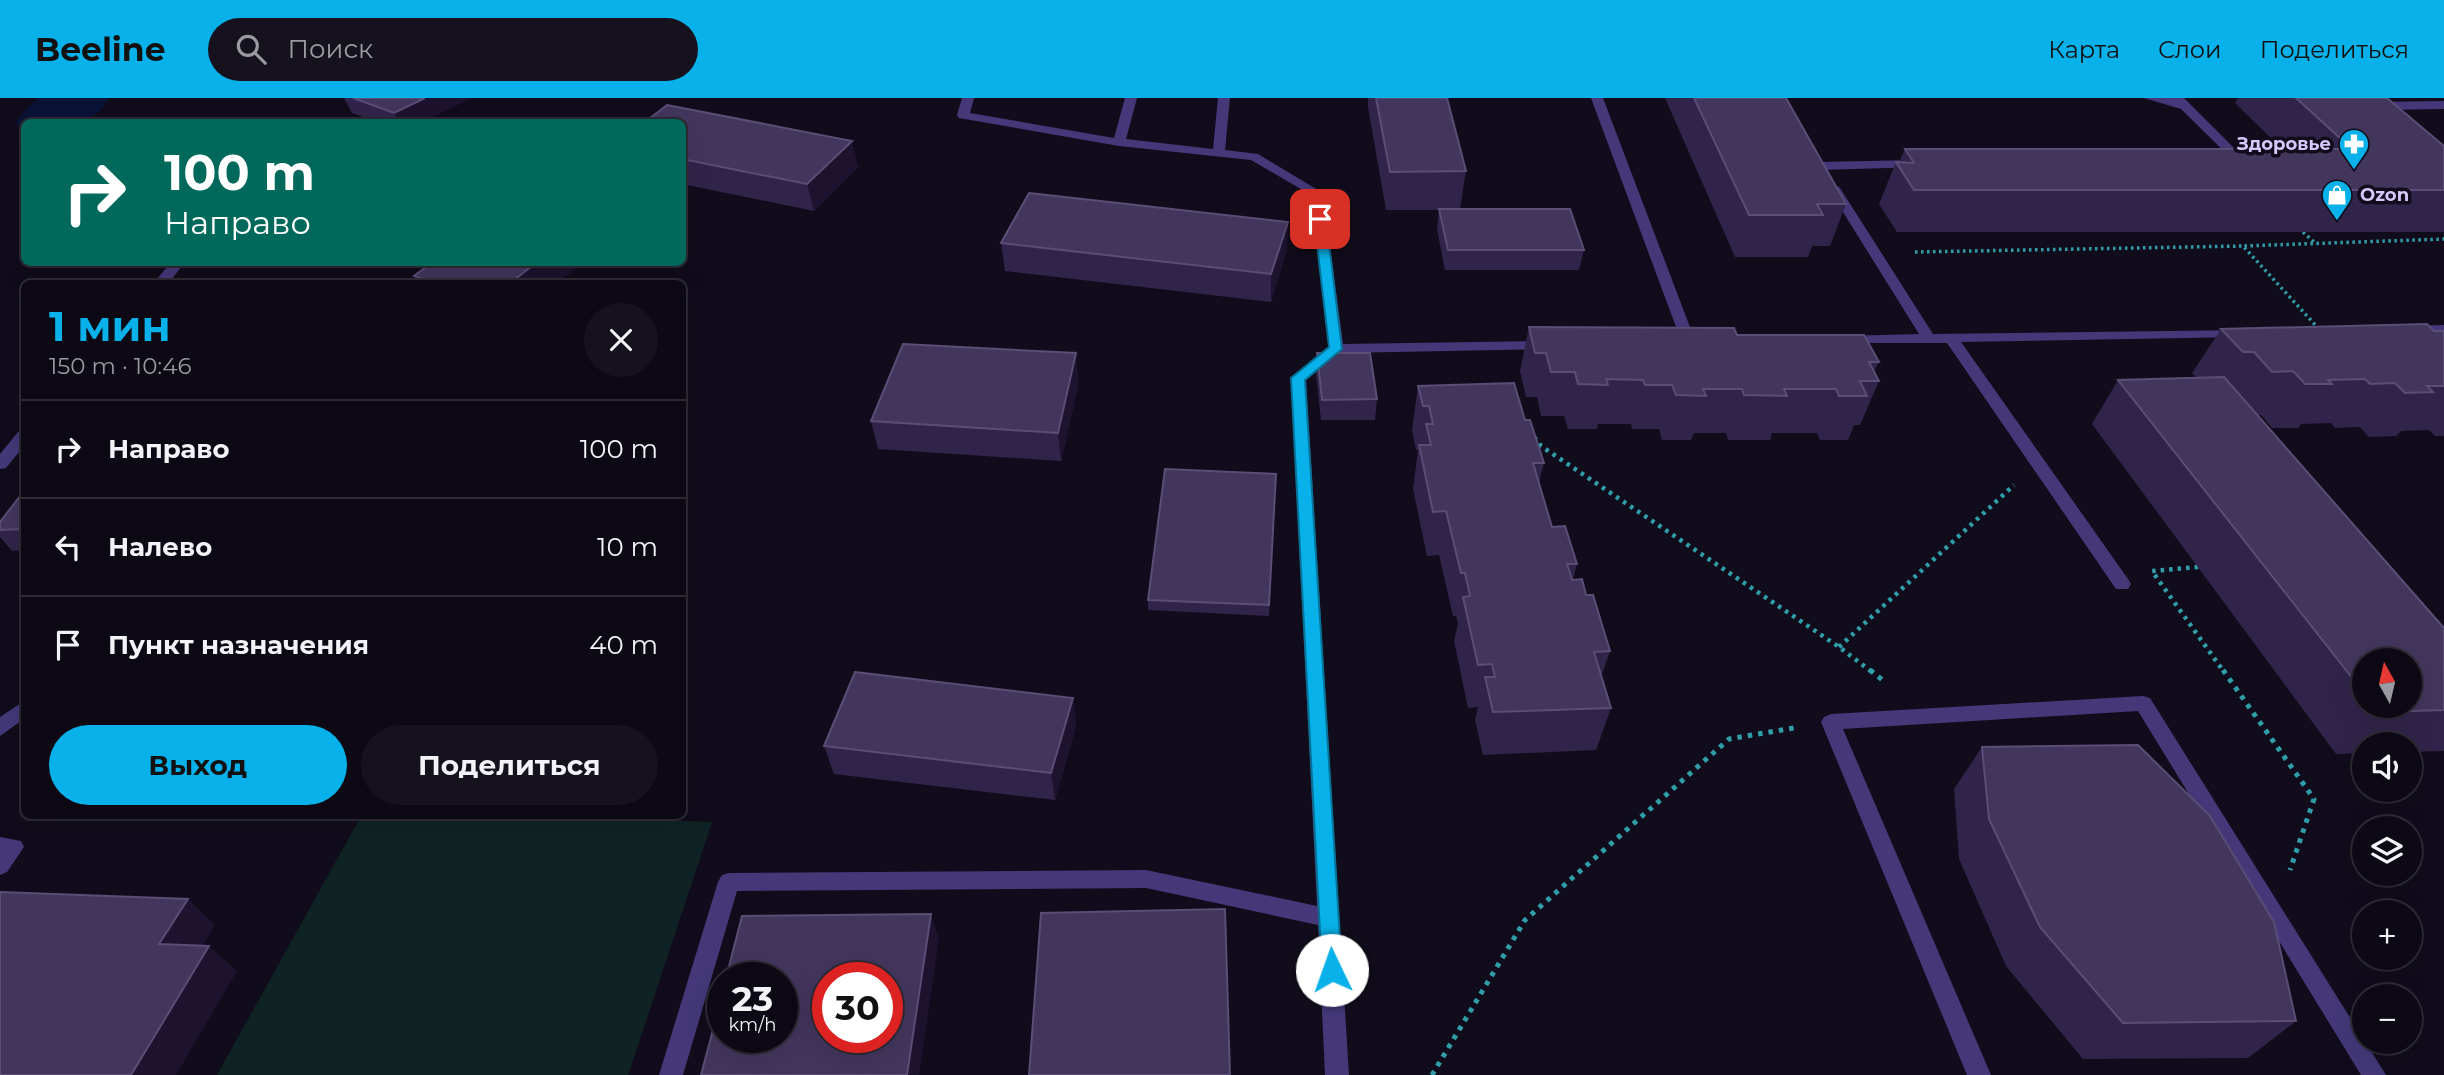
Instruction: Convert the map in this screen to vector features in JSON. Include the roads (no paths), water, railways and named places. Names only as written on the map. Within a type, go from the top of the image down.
[{"type":"street","points":[[968,98],[963,115],[1119,142],[1254,157],[1317,193],[1336,349]]},
{"type":"street","points":[[1119,142],[1131,98]]},
{"type":"street","points":[[1219,153],[1224,98]]},
{"type":"street","points":[[1597,98],[1689,343]]},
{"type":"street","points":[[2150,98],[2181,102],[2245,165],[2220,162]]},
{"type":"street","points":[[2386,122],[2366,106],[2444,105]]},
{"type":"street","points":[[1929,339],[1816,160],[1930,164]]},
{"type":"street","points":[[163,280],[176,266]]},
{"type":"street","points":[[2389,330],[2444,329]]},
{"type":"street","points":[[1822,341],[2252,333]]},
{"type":"street","points":[[1951,338],[2122,584]]},
{"type":"street","points":[[1337,1075],[1298,378],[1336,349],[1568,345]]},
{"type":"street","points":[[0,464],[21,440]]},
{"type":"street","points":[[1979,1075],[1830,722],[2143,703],[2374,1075]]},
{"type":"street","points":[[0,728],[21,711]]},
{"type":"street","points":[[0,846],[14,847],[0,866]]},
{"type":"street","points":[[671,1075],[729,882],[1146,879],[1329,918]]},
{"type":"waterway","points":[[52,119],[78,98]]},
{"type":"place","name":"Здоровье","points":[[2354,171]]},
{"type":"place","name":"Ozon","points":[[2337,222]]}]
